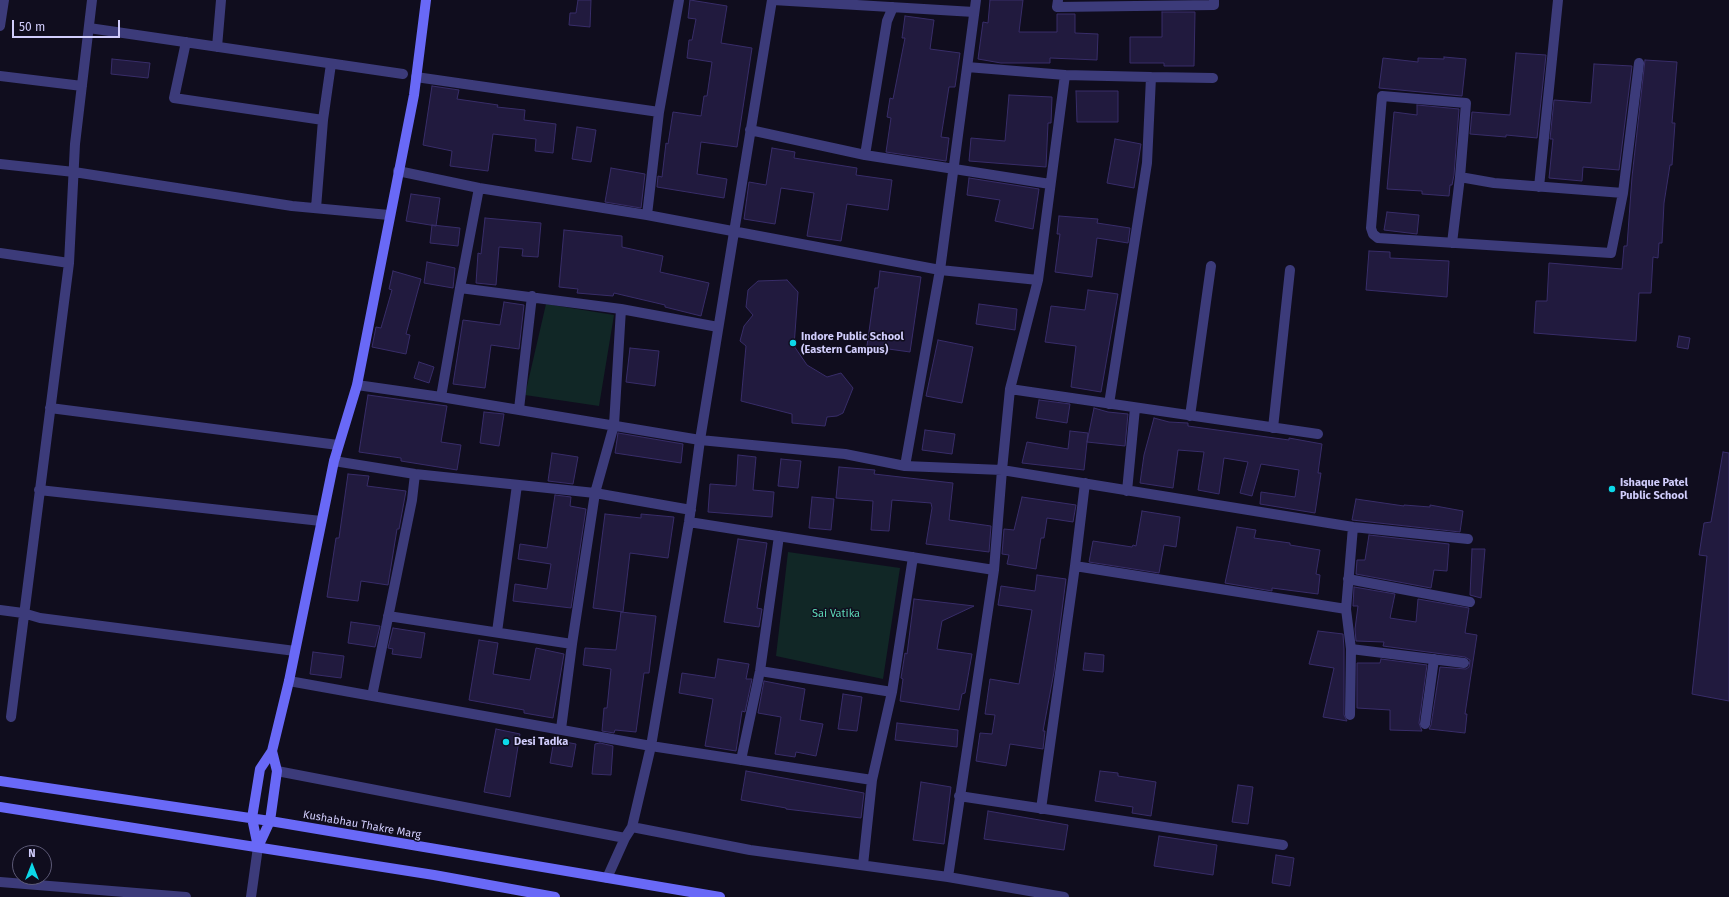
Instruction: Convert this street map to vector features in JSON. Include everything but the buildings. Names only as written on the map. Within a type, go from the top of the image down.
[{"type":"main road","points":[[258,847],[252,818],[260,769],[272,751],[289,681],[334,461],[356,385],[416,77],[426,0]]},
{"type":"main road","points":[[258,847],[270,821],[277,771],[272,751]]},
{"type":"main road","name":"Kushabhau Thakre Marg","points":[[0,781],[252,818],[720,897]]},
{"type":"main road","points":[[0,807],[434,875],[555,897]]},
{"type":"street","points":[[0,26],[4,0]]},
{"type":"street","points":[[11,717],[23,613],[69,263],[74,172],[92,0]]},
{"type":"street","points":[[217,47],[221,0]]},
{"type":"street","points":[[647,215],[659,112],[680,0]]},
{"type":"street","points":[[607,878],[625,838],[632,827],[650,746],[691,510],[700,440],[772,0],[974,12]]},
{"type":"street","points":[[904,466],[940,270],[976,0]]},
{"type":"street","points":[[1058,0],[1057,7],[1146,3],[1214,5],[1214,0]]},
{"type":"street","points":[[1539,187],[1558,0]]},
{"type":"street","points":[[865,155],[887,21],[893,7]]},
{"type":"street","points":[[89,28],[403,74]]},
{"type":"street","points":[[186,42],[174,98],[323,120]]},
{"type":"street","points":[[1452,243],[1460,177],[1466,103],[1382,96],[1371,228],[1373,234],[1378,238],[1452,243],[1611,253],[1623,193],[1639,63]]},
{"type":"street","points":[[316,208],[323,120],[331,64]]},
{"type":"street","points":[[967,67],[1065,75],[1213,78]]},
{"type":"street","points":[[948,877],[994,570],[1010,389],[1038,280],[1065,75]]},
{"type":"street","points":[[0,76],[82,86]]},
{"type":"street","points":[[416,77],[659,112]]},
{"type":"street","points":[[1109,404],[1147,163],[1151,77]]},
{"type":"street","points":[[750,130],[865,155],[1050,184]]},
{"type":"street","points":[[0,164],[74,172],[316,208],[389,215]]},
{"type":"street","points":[[398,171],[479,188],[647,215],[940,270],[1038,280]]},
{"type":"street","points":[[1460,177],[1494,183],[1623,193]]},
{"type":"street","points":[[441,397],[479,188]]},
{"type":"street","points":[[0,253],[69,263]]},
{"type":"street","points":[[1190,416],[1211,266]]},
{"type":"street","points":[[1273,428],[1290,270]]},
{"type":"street","points":[[460,288],[532,296],[621,309],[718,327]]},
{"type":"street","points":[[519,409],[532,296]]},
{"type":"street","points":[[561,729],[572,644],[596,493],[614,425],[621,309]]},
{"type":"street","points":[[356,385],[519,409],[700,440],[845,454],[904,466],[1002,470],[1353,527],[1468,539]]},
{"type":"street","points":[[1010,389],[1318,434]]},
{"type":"street","points":[[50,408],[338,445]]},
{"type":"street","points":[[1127,491],[1135,408]]},
{"type":"street","points":[[334,461],[415,474],[596,493],[691,510]]},
{"type":"street","points":[[372,696],[412,500],[415,474]]},
{"type":"street","points":[[1041,809],[1085,483]]},
{"type":"street","points":[[497,632],[517,485]]},
{"type":"street","points":[[39,490],[321,521]]},
{"type":"street","points":[[689,522],[994,570]]},
{"type":"street","points":[[1350,716],[1351,649],[1346,609],[1353,527]]},
{"type":"street","points":[[741,760],[760,671],[779,536]]},
{"type":"street","points":[[863,865],[872,780],[892,692],[913,557]]},
{"type":"street","points":[[1075,566],[1346,609]]},
{"type":"street","points":[[1348,579],[1470,602]]},
{"type":"street","points":[[0,610],[23,613],[40,618],[295,651]]},
{"type":"street","points":[[388,616],[572,644]]},
{"type":"street","points":[[1351,649],[1464,664]]},
{"type":"street","points":[[1425,724],[1434,659]]},
{"type":"street","points":[[760,671],[892,692]]},
{"type":"street","points":[[289,681],[650,746],[872,780]]},
{"type":"street","points":[[277,771],[625,838]]},
{"type":"street","points":[[959,796],[1283,845]]},
{"type":"street","points":[[632,827],[750,850],[948,877],[1064,897]]},
{"type":"street","points":[[251,897],[258,847]]},
{"type":"street","points":[[0,882],[77,892],[186,897]]},
{"type":"green space","points":[[546,304],[614,315],[599,406],[525,395]]},
{"type":"green space","name":"Sai Vatika","points":[[788,552],[900,568],[883,679],[776,656]]},
{"type":"place","name":"Indore Public School (Eastern Campus)","points":[[793,343]]},
{"type":"place","name":"Ishaque Patel Public School","points":[[1612,489]]},
{"type":"place","name":"Desi Tadka","points":[[506,742]]}]
